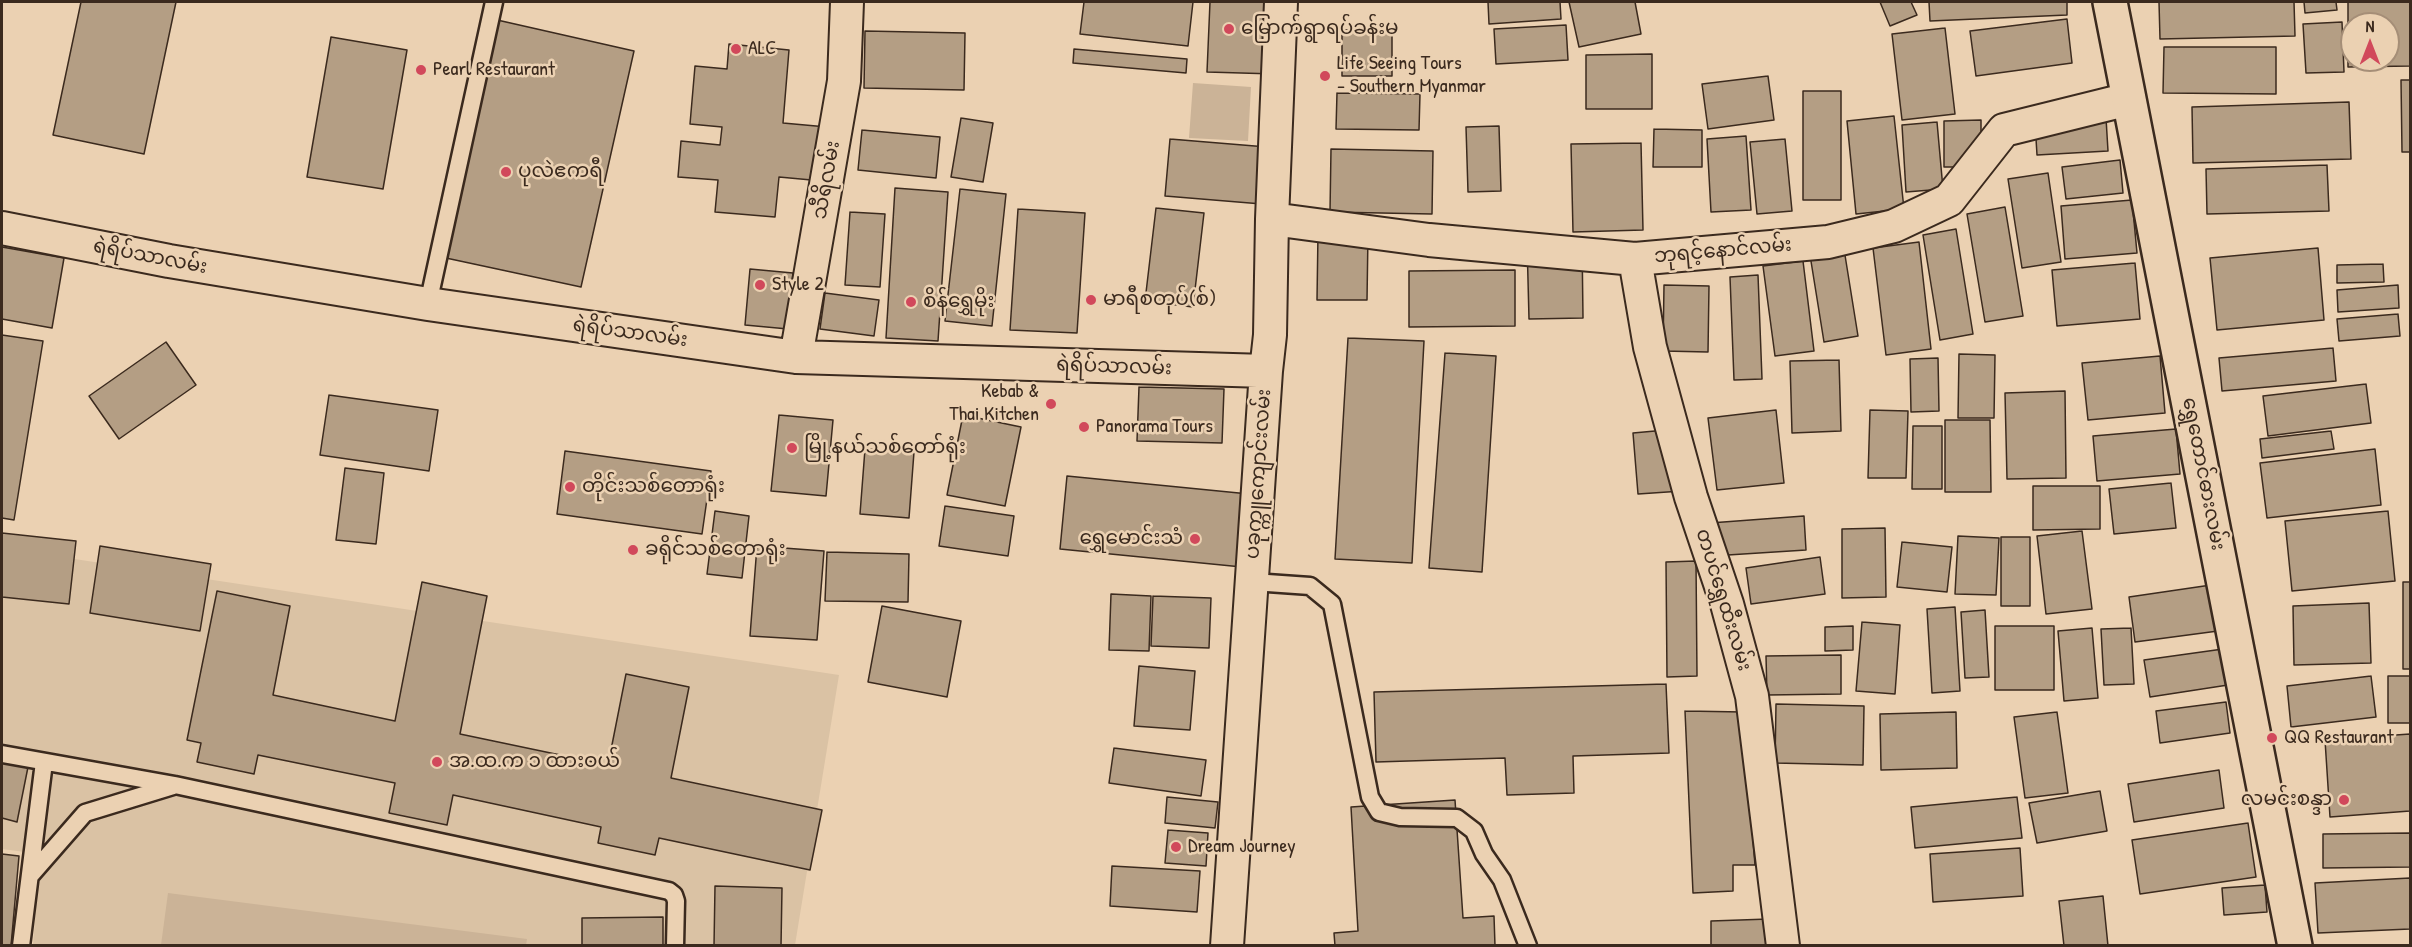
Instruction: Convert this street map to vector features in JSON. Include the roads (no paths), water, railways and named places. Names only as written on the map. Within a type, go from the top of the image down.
[{"type":"street","name":"သီရိလမ်း","points":[[796,357],[844,81],[847,2]]},
{"type":"street","name":"ပခုက္ကူကျောင်းလမ်း","points":[[1227,945],[1270,335],[1272,219],[1281,2]]},
{"type":"street","name":"ရွှေတောင်ဓားလမ်း","points":[[2110,2],[2295,945]]},
{"type":"street","name":"ဘုရင့်နောင်လမ်း","points":[[1272,219],[1429,240],[1635,259],[1828,242],[1894,226],[1949,200],[2004,130],[2129,99]]},
{"type":"street","name":"ရဲရိပ်သာလမ်း","points":[[2,228],[169,261],[428,304],[796,357],[1266,371]]},
{"type":"street","name":"တပင်ရွှေထီးလမ်း","points":[[1635,259],[1650,347],[1691,497],[1727,604],[1752,696],[1783,945]]},
{"type":"lane","points":[[428,304],[494,2]]},
{"type":"lane","points":[[1252,582],[1310,586],[1332,604],[1370,796],[1379,812],[1400,816],[1457,818],[1474,831],[1484,854],[1502,880],[1528,945]]},
{"type":"lane","points":[[2,754],[175,785],[669,891],[674,895],[675,901],[675,945]]},
{"type":"lane","points":[[21,945],[44,762]]},
{"type":"lane","points":[[30,876],[85,813],[175,785]]},
{"type":"place","name":"မြောက်ရွာရပ်ခန်းမ","points":[[1229,29]]},
{"type":"place","name":"ALC","points":[[736,49]]},
{"type":"place","name":"Pearl Restaurant","points":[[421,70]]},
{"type":"place","name":"Life Seeing Tours - Southern Myanmar","points":[[1325,76]]},
{"type":"place","name":"ပုလဲဧကရီ","points":[[506,172]]},
{"type":"place","name":"Style 2","points":[[760,285]]},
{"type":"place","name":"မာရီစတုပ်(စ်)","points":[[1091,300]]},
{"type":"place","name":"စိန်ရွှေမိုး","points":[[911,302]]},
{"type":"place","name":"Kebab & Thai Kitchen","points":[[1051,404]]},
{"type":"place","name":"Panorama Tours","points":[[1084,427]]},
{"type":"place","name":"မြို့နယ်သစ်တော်ရုံး","points":[[792,448]]},
{"type":"place","name":"တိုင်းသစ်တောရုံး","points":[[570,487]]},
{"type":"place","name":"ရွှေမောင်းသံ","points":[[1195,539]]},
{"type":"place","name":"ခရိုင်သစ်တောရုံး","points":[[633,550]]},
{"type":"place","name":"QQ Restaurant","points":[[2272,738]]},
{"type":"place","name":"အ.ထ.က ၁ ထားဝယ်","points":[[437,762]]},
{"type":"place","name":"လမင်းစန္ဒာ","points":[[2344,800]]},
{"type":"place","name":"Dream Journey","points":[[1176,847]]}]
